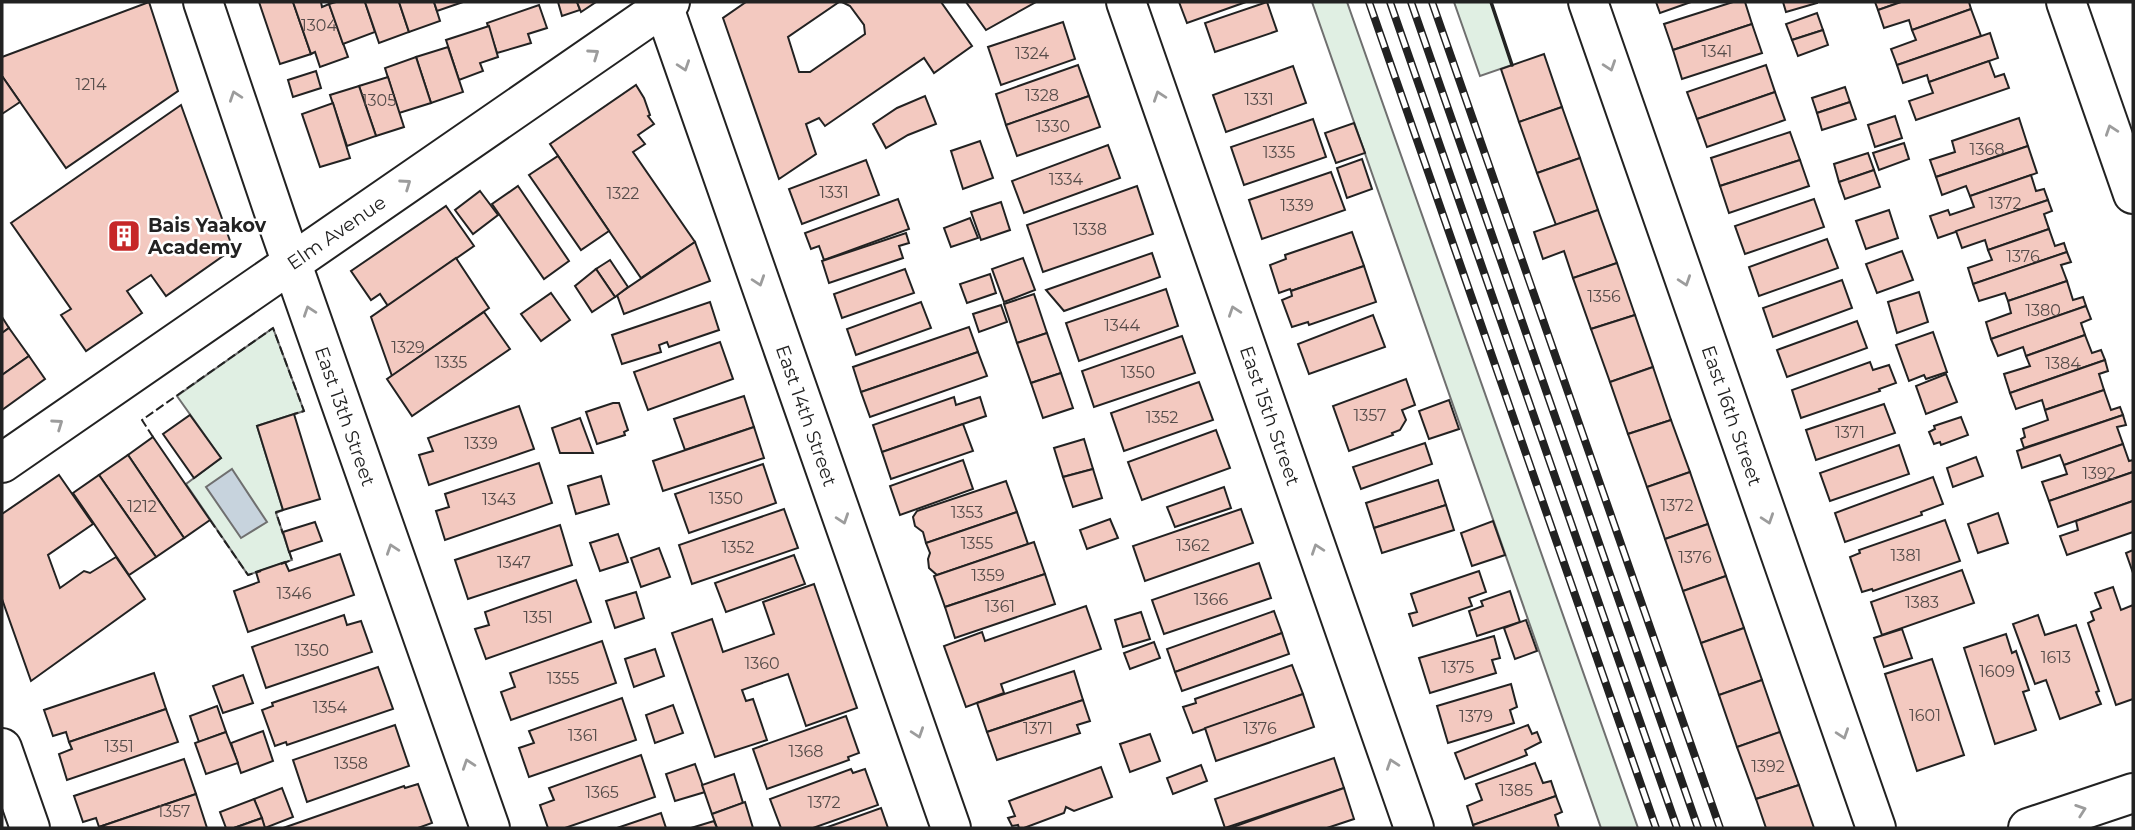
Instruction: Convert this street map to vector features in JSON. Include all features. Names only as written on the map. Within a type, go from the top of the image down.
[{"type":"street","name":"East 13th Street","points":[[203,2],[491,828]]},
{"type":"street","name":"East 15th Street","points":[[1126,2],[1414,828]]},
{"type":"street","name":"East 16th Street","points":[[1588,2],[1876,828]]},
{"type":"street","points":[[2066,2],[2133,194]]},
{"type":"street","name":"Elm Avenue","points":[[2,463],[665,3]]},
{"type":"street","name":"East 14th Street","points":[[665,3],[951,828]]},
{"type":"street","points":[[2,748],[30,828]]},
{"type":"street","points":[[2028,828],[2133,793]]},
{"type":"green space","points":[[1312,2],[1347,2],[1638,828],[1601,828]]},
{"type":"green space","points":[[1454,2],[1491,2],[1512,65],[1480,76]]},
{"type":"green space","points":[[273,328],[304,411],[257,426],[283,510],[276,513],[292,560],[248,575],[186,484],[221,458],[177,396]]},
{"type":"shaded area","points":[[232,469],[267,522],[241,538],[206,487]]},
{"type":"building","points":[[149,2],[178,91],[66,168],[2,76],[2,57]]},
{"type":"building","points":[[259,2],[293,2],[311,54],[280,64]]},
{"type":"building","points":[[293,2],[321,2],[322,7],[329,4],[348,57],[320,67],[315,52],[311,54]]},
{"type":"building","points":[[365,2],[375,32],[343,44],[329,4]]},
{"type":"building","points":[[365,2],[399,2],[409,32],[379,43]]},
{"type":"building","points":[[399,2],[434,2],[440,21],[409,32]]},
{"type":"building","points":[[434,2],[463,2],[437,11]]},
{"type":"building","points":[[558,2],[577,2],[580,10],[562,16]]},
{"type":"building","points":[[577,2],[596,2],[581,12]]},
{"type":"building","points":[[746,2],[839,2],[788,37],[799,72],[810,72],[865,34],[864,25],[850,6],[842,2],[941,2],[972,46],[934,73],[924,58],[825,126],[819,118],[806,124],[816,154],[779,179],[723,18]]},
{"type":"building","points":[[966,2],[1036,2],[986,30]]},
{"type":"building","points":[[1179,2],[1246,2],[1187,23]]},
{"type":"building","points":[[1267,2],[1277,31],[1215,52],[1205,23]]},
{"type":"building","points":[[1656,2],[1691,2],[1660,13]]},
{"type":"building","points":[[1733,2],[1745,2],[1752,24],[1673,50],[1664,24]]},
{"type":"building","points":[[1783,2],[1817,2],[1817,3],[1786,12]]},
{"type":"building","points":[[1875,2],[1901,2],[1878,10]]},
{"type":"building","points":[[1901,2],[1969,2],[1971,9],[1912,30],[1909,20],[1884,28],[1878,10]]},
{"type":"building","points":[[539,5],[547,28],[528,34],[531,43],[497,53],[487,23]]},
{"type":"building","points":[[1971,9],[1981,36],[1897,65],[1891,49],[1916,40],[1912,30]]},
{"type":"building","points":[[1817,13],[1823,30],[1792,40],[1786,24]]},
{"type":"building","points":[[1063,22],[1075,59],[1001,85],[988,47]]},
{"type":"building","points":[[1752,24],[1762,53],[1682,79],[1673,50]]},
{"type":"building","points":[[489,26],[498,57],[480,63],[483,71],[459,80],[446,40]]},
{"type":"building","points":[[1823,30],[1828,45],[1798,56],[1792,40]]},
{"type":"building","points":[[1990,33],[1998,58],[1929,82],[1927,75],[1903,83],[1897,65]]},
{"type":"building","points":[[448,47],[463,92],[431,103],[416,57]]},
{"type":"building","points":[[1544,54],[1562,107],[1519,122],[1501,69]]},
{"type":"building","points":[[416,57],[431,103],[399,113],[385,68]]},
{"type":"building","points":[[1989,61],[1995,77],[2004,74],[2009,88],[1916,120],[1909,101],[1933,93],[1929,82]]},
{"type":"building","points":[[1078,65],[1089,96],[1006,125],[996,94]]},
{"type":"building","points":[[1766,65],[1775,92],[1697,119],[1687,92]]},
{"type":"building","points":[[1293,66],[1306,103],[1226,132],[1213,95]]},
{"type":"building","points":[[316,71],[321,88],[293,97],[288,80]]},
{"type":"building","points":[[2,76],[20,102],[2,114]]},
{"type":"building","points":[[388,77],[404,127],[376,136],[359,86]]},
{"type":"building","points":[[636,85],[654,124],[638,135],[645,144],[633,152],[695,242],[641,278],[550,144]]},
{"type":"building","points":[[359,86],[376,136],[347,146],[330,95]]},
{"type":"building","points":[[1845,87],[1850,102],[1817,113],[1812,98]]},
{"type":"building","points":[[1775,92],[1785,120],[1707,147],[1697,119]]},
{"type":"building","points":[[925,96],[936,124],[908,135],[886,148],[873,124],[897,108]]},
{"type":"building","points":[[1089,96],[1100,127],[1017,156],[1006,125]]},
{"type":"building","points":[[1850,102],[1856,119],[1822,130],[1817,113]]},
{"type":"building","points":[[333,103],[350,158],[320,167],[302,114]]},
{"type":"building","name":"Bais Yaakov Academy","points":[[181,105],[233,249],[166,296],[151,275],[127,291],[142,313],[86,351],[61,315],[71,309],[11,223]]},
{"type":"building","points":[[1562,107],[1580,158],[1537,173],[1519,122]]},
{"type":"building","points":[[1895,116],[1902,138],[1875,147],[1868,125]]},
{"type":"building","points":[[2019,118],[2028,146],[1936,177],[1930,160],[1955,152],[1952,141]]},
{"type":"building","points":[[1313,119],[1326,157],[1244,185],[1231,147]]},
{"type":"building","points":[[1354,123],[1365,153],[1336,163],[1325,133]]},
{"type":"building","points":[[1790,132],[1800,160],[1720,186],[1711,158]]},
{"type":"building","points":[[980,141],[993,178],[963,189],[951,151]]},
{"type":"building","points":[[1904,143],[1909,159],[1879,170],[1873,153]]},
{"type":"building","points":[[1108,145],[1120,178],[1024,213],[1012,181]]},
{"type":"building","points":[[2028,146],[2037,173],[1970,196],[1966,186],[1942,195],[1936,177]]},
{"type":"building","points":[[1868,153],[1874,170],[1839,182],[1834,164]]},
{"type":"building","points":[[558,156],[609,231],[581,250],[529,175]]},
{"type":"building","points":[[1580,158],[1598,210],[1556,225],[1537,173]]},
{"type":"building","points":[[1362,159],[1372,189],[1347,198],[1337,168]]},
{"type":"building","points":[[866,160],[879,195],[802,224],[789,189]]},
{"type":"building","points":[[1800,160],[1809,186],[1729,213],[1720,186]]},
{"type":"building","points":[[1874,170],[1880,187],[1845,199],[1839,182]]},
{"type":"building","points":[[1331,172],[1345,210],[1262,239],[1249,200]]},
{"type":"building","points":[[2031,175],[2036,191],[2044,189],[2048,200],[1938,238],[1930,216],[1948,210],[1950,215],[1974,207],[1970,196]]},
{"type":"building","points":[[518,186],[569,261],[544,279],[492,204]]},
{"type":"building","points":[[1137,186],[1153,234],[1043,272],[1027,225]]},
{"type":"building","points":[[480,191],[498,215],[473,234],[455,210]]},
{"type":"building","points":[[898,199],[909,229],[824,260],[819,246],[811,249],[805,233]]},
{"type":"building","points":[[1814,199],[1824,227],[1745,254],[1735,226]]},
{"type":"building","points":[[2048,200],[2052,211],[2044,214],[2049,229],[1988,250],[1985,240],[1962,248],[1956,231]]},
{"type":"building","points":[[1001,202],[1010,230],[981,240],[971,212]]},
{"type":"building","points":[[446,206],[474,246],[388,306],[380,294],[371,300],[351,271]]},
{"type":"building","points":[[1598,210],[1617,263],[1573,278],[1564,251],[1543,259],[1534,232]]},
{"type":"building","points":[[1889,210],[1898,238],[1866,249],[1856,221]]},
{"type":"building","points":[[970,218],[978,238],[951,247],[944,228]]},
{"type":"building","points":[[2049,229],[2055,246],[2064,243],[2067,252],[1973,284],[1968,268],[1992,260],[1988,250]]},
{"type":"building","points":[[1352,232],[1364,266],[1279,293],[1270,265],[1286,259],[1285,255]]},
{"type":"building","points":[[906,233],[909,243],[899,246],[903,258],[829,283],[822,261]]},
{"type":"building","points":[[1827,239],[1838,268],[1759,296],[1749,267]]},
{"type":"building","points":[[695,242],[710,281],[624,314],[617,295]]},
{"type":"building","points":[[1902,251],[1913,280],[1877,293],[1866,264]]},
{"type":"building","points":[[2067,252],[2071,262],[2061,265],[2067,281],[2008,301],[2005,293],[1979,301],[1973,284]]},
{"type":"building","points":[[1152,253],[1160,277],[1064,311],[1046,290]]},
{"type":"building","points":[[456,258],[489,308],[392,376],[371,317]]},
{"type":"building","points":[[1023,258],[1035,290],[1004,302],[992,269]]},
{"type":"building","points":[[610,260],[628,287],[615,297],[596,269]]},
{"type":"building","points":[[1617,263],[1635,315],[1591,329],[1573,278]]},
{"type":"building","points":[[1364,266],[1376,302],[1309,325],[1308,322],[1292,327],[1282,300],[1292,296],[1291,291]]},
{"type":"building","points":[[596,269],[615,297],[592,312],[575,286]]},
{"type":"building","points":[[905,269],[914,293],[842,318],[834,294]]},
{"type":"building","points":[[990,274],[996,293],[967,303],[960,284]]},
{"type":"building","points":[[1842,280],[1852,308],[1773,337],[1763,308]]},
{"type":"building","points":[[2067,281],[2073,300],[2083,297],[2086,306],[1991,339],[1986,322],[2011,313],[2008,301]]},
{"type":"building","points":[[1166,289],[1178,326],[1079,361],[1066,323]]},
{"type":"building","points":[[1919,292],[1928,322],[1897,333],[1888,302]]},
{"type":"building","points":[[551,293],[570,320],[541,341],[521,314]]},
{"type":"building","points":[[1034,294],[1047,333],[1017,343],[1004,304]]},
{"type":"building","points":[[710,302],[719,330],[669,347],[667,342],[659,345],[661,352],[622,364],[612,335]]},
{"type":"building","points":[[921,302],[931,328],[856,355],[847,329]]},
{"type":"building","points":[[1001,305],[1007,322],[979,332],[973,314]]},
{"type":"building","points":[[2086,306],[2091,319],[2081,323],[2085,335],[2026,356],[2023,347],[1998,356],[1991,339]]},
{"type":"building","points":[[484,312],[510,349],[412,416],[387,379]]},
{"type":"building","points":[[1373,315],[1385,347],[1309,374],[1298,344]]},
{"type":"building","points":[[1635,315],[1653,367],[1610,382],[1591,329]]},
{"type":"building","points":[[2,317],[9,328],[2,333]]},
{"type":"building","points":[[1857,321],[1867,348],[1787,377],[1777,350]]},
{"type":"building","points":[[969,327],[978,352],[861,392],[853,367]]},
{"type":"building","points":[[9,328],[29,356],[2,375],[2,333]]},
{"type":"building","points":[[1933,332],[1947,372],[1926,379],[1924,375],[1909,381],[1896,345]]},
{"type":"building","points":[[1047,333],[1061,373],[1031,383],[1017,343]]},
{"type":"building","points":[[2085,335],[2092,353],[2101,350],[2105,360],[2010,393],[2004,374],[2030,366],[2026,356]]},
{"type":"building","points":[[1182,336],[1195,373],[1094,407],[1082,371]]},
{"type":"building","points":[[720,342],[733,379],[648,410],[634,372]]},
{"type":"building","points":[[978,352],[987,376],[870,417],[861,392]]},
{"type":"building","points":[[29,356],[45,379],[2,410],[2,375]]},
{"type":"building","points":[[2105,360],[2108,371],[2099,374],[2104,390],[2045,410],[2042,400],[2016,409],[2010,393]]},
{"type":"building","points":[[1870,362],[1873,370],[1889,365],[1896,383],[1801,418],[1792,390]]},
{"type":"building","points":[[1653,367],[1671,420],[1628,434],[1610,382]]},
{"type":"building","points":[[1061,373],[1073,408],[1043,418],[1031,383]]},
{"type":"building","points":[[1946,374],[1957,402],[1926,414],[1916,386]]},
{"type":"building","points":[[1406,379],[1415,405],[1402,410],[1406,420],[1400,430],[1349,451],[1333,406]]},
{"type":"building","points":[[1199,382],[1213,420],[1124,451],[1111,413]]},
{"type":"building","points":[[2104,390],[2111,410],[2120,407],[2123,415],[2024,448],[2021,439],[2025,437],[2023,429],[2048,420],[2045,410]]},
{"type":"building","points":[[744,396],[754,427],[685,450],[674,419]]},
{"type":"building","points":[[954,397],[956,405],[980,397],[986,416],[882,452],[873,425]]},
{"type":"building","points":[[1449,400],[1459,429],[1429,439],[1419,411]]},
{"type":"building","points":[[619,403],[628,430],[624,432],[625,435],[597,444],[586,412]]},
{"type":"building","points":[[1884,404],[1895,433],[1816,460],[1806,430]]},
{"type":"building","points":[[519,406],[534,449],[429,485],[419,455],[433,451],[428,438]]},
{"type":"building","points":[[294,414],[320,499],[283,510],[257,426]]},
{"type":"building","points":[[190,415],[221,458],[194,478],[163,434]]},
{"type":"building","points":[[2123,415],[2126,425],[2117,427],[2123,444],[2064,465],[2060,455],[2022,468],[2017,451]]},
{"type":"building","points":[[1961,417],[1968,435],[1941,445],[1940,442],[1934,444],[1929,432],[1935,429],[1934,426]]},
{"type":"building","points":[[580,418],[593,453],[560,453],[552,428]]},
{"type":"building","points":[[1671,420],[1690,472],[1647,487],[1628,434]]},
{"type":"building","points":[[963,424],[973,451],[891,479],[882,452]]},
{"type":"building","points":[[754,427],[764,458],[663,491],[653,461]]},
{"type":"building","points":[[1216,430],[1230,468],[1142,500],[1128,462]]},
{"type":"building","points":[[153,437],[210,520],[184,538],[128,455]]},
{"type":"building","points":[[1084,439],[1093,469],[1063,477],[1054,448]]},
{"type":"building","points":[[1425,443],[1432,464],[1361,489],[1353,467]]},
{"type":"building","points":[[2123,444],[2129,461],[2133,460],[2133,472],[2049,501],[2042,482],[2067,474],[2064,465]]},
{"type":"building","points":[[1899,445],[1909,474],[1830,501],[1820,473]]},
{"type":"building","points":[[128,455],[184,538],[156,557],[99,475]]},
{"type":"building","points":[[1976,457],[1983,476],[1953,487],[1947,468]]},
{"type":"building","points":[[963,460],[973,489],[900,515],[890,486]]},
{"type":"building","points":[[539,463],[552,503],[445,540],[436,511],[449,507],[445,494]]},
{"type":"building","points":[[763,464],[776,503],[689,533],[675,494]]},
{"type":"building","points":[[1093,469],[1102,498],[1073,507],[1063,477]]},
{"type":"building","points":[[1690,472],[1708,524],[1665,539],[1647,487]]},
{"type":"building","points":[[2133,472],[2133,501],[2058,527],[2049,501]]},
{"type":"building","points":[[59,475],[93,524],[48,555],[60,588],[84,571],[90,573],[116,557],[145,599],[31,681],[2,599],[2,514]]},
{"type":"building","points":[[99,475],[156,557],[129,575],[73,493]]},
{"type":"building","points":[[601,476],[609,504],[576,514],[568,486]]},
{"type":"building","points":[[1933,477],[1943,504],[1921,512],[1922,515],[1845,542],[1835,513]]},
{"type":"building","points":[[1438,480],[1446,505],[1374,528],[1366,503]]},
{"type":"building","points":[[1006,481],[1017,512],[926,543],[923,532],[915,526],[913,517],[917,511]]},
{"type":"building","points":[[1224,487],[1231,508],[1175,527],[1167,507]]},
{"type":"building","points":[[2133,501],[2133,532],[2067,555],[2060,536],[2078,530],[2076,521]]},
{"type":"building","points":[[1446,505],[1454,530],[1382,553],[1374,528]]},
{"type":"building","points":[[784,509],[798,548],[692,584],[679,545]]},
{"type":"building","points":[[1241,509],[1253,543],[1145,581],[1133,546]]},
{"type":"building","points":[[1017,512],[1028,544],[937,575],[929,568],[930,553],[926,543]]},
{"type":"building","points":[[1998,513],[2008,543],[1978,553],[1968,524]]},
{"type":"building","points":[[1110,519],[1118,538],[1087,549],[1080,530]]},
{"type":"building","points":[[1945,520],[1960,561],[1873,591],[1862,592],[1850,557],[1860,553],[1859,550]]},
{"type":"building","points":[[1493,521],[1505,555],[1472,566],[1461,533]]},
{"type":"building","points":[[315,522],[322,541],[289,552],[283,532]]},
{"type":"building","points":[[1708,524],[1726,576],[1683,591],[1665,539]]},
{"type":"building","points":[[560,525],[572,565],[468,599],[455,560]]},
{"type":"building","points":[[618,534],[628,562],[600,571],[590,543]]},
{"type":"building","points":[[1034,542],[1045,574],[945,607],[934,576]]},
{"type":"building","points":[[659,548],[670,577],[641,587],[631,558]]},
{"type":"building","points":[[2133,550],[2133,573],[2126,553]]},
{"type":"building","points":[[340,554],[354,595],[248,632],[234,591],[259,582],[256,572],[285,562],[289,571]]},
{"type":"building","points":[[794,555],[805,584],[726,612],[715,583]]},
{"type":"building","points":[[1259,563],[1271,598],[1164,634],[1152,600]]},
{"type":"building","points":[[1962,570],[1974,603],[1882,635],[1871,602]]},
{"type":"building","points":[[1479,571],[1486,592],[1469,598],[1472,606],[1413,626],[1409,614],[1417,612],[1411,594]]},
{"type":"building","points":[[1045,574],[1055,604],[955,638],[945,607]]},
{"type":"building","points":[[1726,576],[1744,628],[1701,643],[1683,591]]},
{"type":"building","points":[[576,580],[591,622],[486,659],[475,629],[489,625],[485,612]]},
{"type":"building","points":[[814,584],[857,708],[806,726],[788,674],[742,690],[746,701],[753,699],[767,740],[715,757],[672,633],[712,619],[723,652],[774,634],[763,602]]},
{"type":"building","points":[[2113,587],[2121,610],[2133,605],[2133,699],[2116,705],[2088,623],[2094,620],[2091,612],[2101,608],[2095,593]]},
{"type":"building","points":[[1510,591],[1520,622],[1477,636],[1469,611],[1483,606],[1481,601]]},
{"type":"building","points":[[636,592],[644,618],[615,628],[606,601]]},
{"type":"building","points":[[1086,606],[1101,649],[1001,684],[1004,693],[966,707],[944,646],[982,632],[985,641]]},
{"type":"building","points":[[1274,611],[1282,633],[1175,672],[1167,649]]},
{"type":"building","points":[[1141,612],[1150,639],[1123,647],[1115,620]]},
{"type":"building","points":[[344,615],[347,625],[361,621],[372,652],[266,688],[252,647]]},
{"type":"building","points":[[2038,615],[2045,635],[2076,625],[2101,704],[2060,719],[2046,680],[2035,684],[2013,624]]},
{"type":"building","points":[[1526,620],[1537,651],[1515,659],[1504,628]]},
{"type":"building","points":[[1744,628],[1762,680],[1719,695],[1701,643]]},
{"type":"building","points":[[1902,629],[1912,658],[1884,667],[1874,638]]},
{"type":"building","points":[[1282,633],[1289,654],[1182,691],[1175,672]]},
{"type":"building","points":[[2006,634],[2012,653],[2016,651],[2029,690],[2023,692],[2036,730],[1995,744],[1964,648]]},
{"type":"building","points":[[1494,636],[1500,658],[1492,660],[1496,673],[1430,693],[1419,658]]},
{"type":"building","points":[[602,641],[616,683],[511,720],[501,692],[515,687],[510,673]]},
{"type":"building","points":[[1154,642],[1160,658],[1130,669],[1124,653]]},
{"type":"building","points":[[655,649],[664,676],[634,687],[625,659]]},
{"type":"building","points":[[1932,659],[1964,755],[1917,771],[1885,674]]},
{"type":"building","points":[[1292,665],[1303,694],[1193,733],[1183,707],[1196,703],[1195,699]]},
{"type":"building","points":[[378,667],[393,709],[287,745],[286,742],[275,746],[262,710],[273,706],[272,703]]},
{"type":"building","points":[[1074,671],[1083,700],[987,732],[977,703]]},
{"type":"building","points":[[154,673],[166,709],[69,742],[66,732],[53,736],[44,710]]},
{"type":"building","points":[[243,675],[253,703],[223,713],[213,686]]},
{"type":"building","points":[[1762,680],[1780,732],[1737,747],[1719,695]]},
{"type":"building","points":[[1511,684],[1517,707],[1510,710],[1514,723],[1448,743],[1437,706]]},
{"type":"building","points":[[1303,694],[1314,727],[1216,761],[1205,728]]},
{"type":"building","points":[[622,698],[636,740],[529,777],[519,748],[534,743],[529,731]]},
{"type":"building","points":[[1083,700],[1090,721],[1077,725],[1080,733],[997,760],[987,732]]},
{"type":"building","points":[[673,705],[683,733],[655,743],[646,715]]},
{"type":"building","points":[[217,706],[226,732],[199,742],[190,716]]},
{"type":"building","points":[[166,709],[178,742],[67,780],[59,754],[72,749],[69,742]]},
{"type":"building","points":[[846,716],[859,753],[848,757],[849,760],[767,789],[753,749]]},
{"type":"building","points":[[395,725],[409,766],[307,802],[293,760]]},
{"type":"building","points":[[1528,725],[1532,734],[1537,732],[1541,742],[1525,750],[1527,755],[1465,779],[1455,753]]},
{"type":"building","points":[[263,731],[273,761],[241,773],[231,743]]},
{"type":"building","points":[[226,732],[238,763],[206,774],[195,743]]},
{"type":"building","points":[[1780,732],[1799,785],[1756,799],[1737,747]]},
{"type":"building","points":[[1150,734],[1160,761],[1130,772],[1120,744]]},
{"type":"building","points":[[641,755],[655,797],[565,828],[548,828],[540,805],[554,800],[549,788]]},
{"type":"building","points":[[1334,758],[1344,788],[1225,828],[1215,799]]},
{"type":"building","points":[[184,759],[196,794],[99,827],[96,818],[83,822],[74,796]]},
{"type":"building","points":[[1535,763],[1543,783],[1551,781],[1556,796],[1473,825],[1467,806],[1482,800],[1476,784]]},
{"type":"building","points":[[695,764],[705,792],[675,801],[666,774]]},
{"type":"building","points":[[1201,765],[1207,781],[1173,794],[1167,778]]},
{"type":"building","points":[[1101,767],[1112,797],[1074,811],[1066,807],[1064,813],[1024,828],[1012,826],[1008,818],[1015,816],[1009,801]]},
{"type":"building","points":[[851,769],[853,773],[865,769],[878,805],[813,828],[781,828],[770,799]]},
{"type":"building","points":[[734,774],[743,803],[712,814],[702,785]]},
{"type":"building","points":[[418,784],[432,823],[418,828],[283,828],[404,786],[405,788]]},
{"type":"building","points":[[1799,785],[1814,828],[1766,828],[1756,799]]},
{"type":"building","points":[[282,788],[293,817],[265,828],[254,799]]},
{"type":"building","points":[[1344,788],[1354,819],[1327,828],[1230,828]]},
{"type":"building","points":[[196,794],[207,828],[99,827]]},
{"type":"building","points":[[1556,796],[1562,812],[1555,815],[1559,828],[1474,828],[1473,825]]},
{"type":"building","points":[[254,799],[262,818],[234,828],[226,828],[220,812]]},
{"type":"building","points":[[745,802],[753,828],[717,828],[712,814]]},
{"type":"building","points":[[881,808],[888,828],[825,828]]},
{"type":"building","points":[[661,813],[666,828],[617,828]]},
{"type":"building","points":[[262,818],[265,828],[234,828]]},
{"type":"building","points":[[714,821],[717,828],[691,828]]},
{"type":"railway","points":[[1369,2],[1656,828]]},
{"type":"railway","points":[[1390,2],[1677,828]]},
{"type":"railway","points":[[1411,2],[1698,828]]},
{"type":"railway","points":[[1432,2],[1720,828]]},
{"type":"fence","points":[[153,437],[142,420],[273,328],[304,411],[294,414]]},
{"type":"fence","points":[[283,510],[276,512],[283,534]]},
{"type":"fence","points":[[210,520],[248,575],[261,571]]},
{"type":"fence","points":[[281,564],[292,560],[288,548]]},
{"type":"wall","points":[[1491,2],[1512,65]]},
{"type":"place","name":"Bais Yaakov Academy","points":[[124,236]]}]
